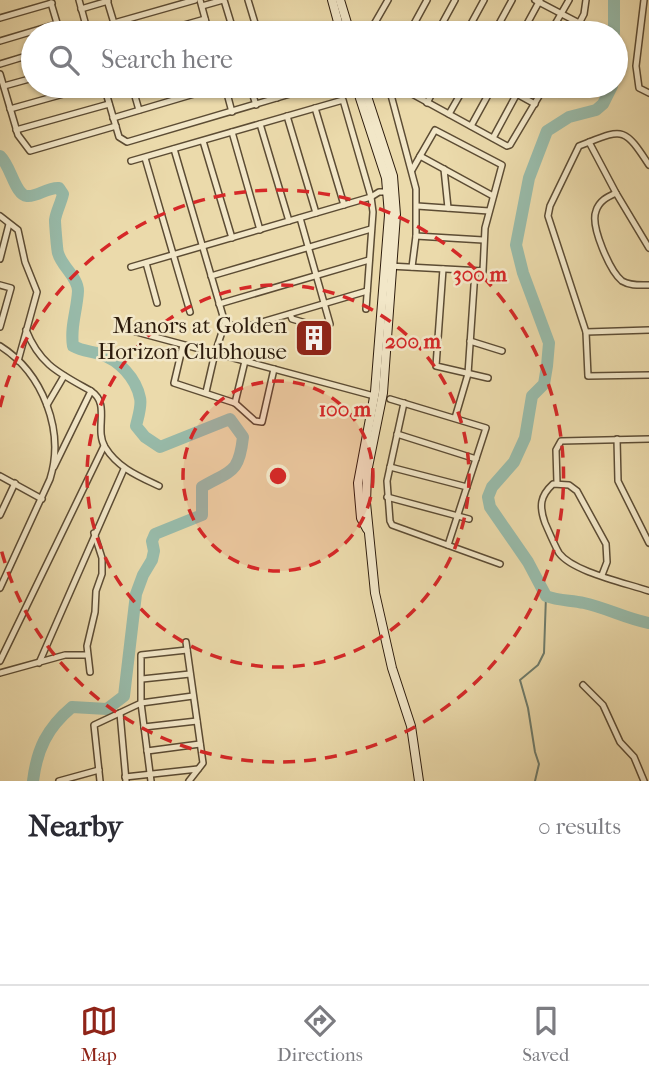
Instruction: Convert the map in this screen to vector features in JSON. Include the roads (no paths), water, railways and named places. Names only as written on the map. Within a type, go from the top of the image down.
[{"type":"street","points":[[79,0],[85,21]]},
{"type":"street","points":[[81,9],[108,0],[113,21]]},
{"type":"street","points":[[122,21],[199,2],[223,0],[230,21]]},
{"type":"street","points":[[248,0],[254,21]]},
{"type":"street","points":[[332,0],[338,21]]},
{"type":"street","points":[[340,0],[346,21]]},
{"type":"street","points":[[376,21],[388,0]]},
{"type":"street","points":[[415,21],[427,0]]},
{"type":"street","points":[[444,21],[455,0]]},
{"type":"street","points":[[473,21],[484,0]]},
{"type":"street","points":[[501,21],[512,0]]},
{"type":"street","points":[[557,21],[569,0]]},
{"type":"street","points":[[580,21],[586,0]]},
{"type":"street","points":[[644,0],[636,66],[639,88],[649,93]]},
{"type":"street","points":[[528,21],[538,1],[575,21]]},
{"type":"street","points":[[0,18],[51,2],[56,21]]},
{"type":"street","points":[[198,21],[205,19],[199,2]]},
{"type":"street","points":[[0,41],[21,34]]},
{"type":"street","points":[[0,64],[21,58]]},
{"type":"street","points":[[0,74],[16,130],[30,151],[116,126]]},
{"type":"street","points":[[4,86],[21,81]]},
{"type":"street","points":[[10,109],[49,98]]},
{"type":"street","points":[[107,98],[121,140],[132,142],[277,98]]},
{"type":"street","points":[[136,98],[139,110]]},
{"type":"street","points":[[113,118],[181,98]]},
{"type":"street","points":[[227,98],[232,113]]},
{"type":"street","points":[[254,98],[256,105]]},
{"type":"street","points":[[367,98],[389,161],[392,195],[383,393],[366,483],[375,593],[392,667],[411,726],[419,781]]},
{"type":"street","points":[[392,98],[412,170],[417,206],[412,268]]},
{"type":"street","points":[[420,98],[507,146],[538,98]]},
{"type":"street","points":[[427,103],[430,98]]},
{"type":"street","points":[[449,114],[458,98]]},
{"type":"street","points":[[471,126],[486,98]]},
{"type":"street","points":[[493,138],[515,98]]},
{"type":"street","points":[[524,98],[535,104]]},
{"type":"street","points":[[131,162],[343,100],[371,197],[366,309]]},
{"type":"street","points":[[16,130],[109,104]]},
{"type":"street","points":[[316,108],[344,205]]},
{"type":"street","points":[[287,116],[316,213]]},
{"type":"street","points":[[260,124],[289,221]]},
{"type":"street","points":[[389,266],[482,271],[483,240],[502,165],[435,130],[412,170]]},
{"type":"street","points":[[232,132],[261,229]]},
{"type":"street","points":[[649,165],[628,135],[618,132],[579,146],[573,154],[548,216],[586,332],[588,376],[649,375]]},
{"type":"street","points":[[203,141],[232,238]]},
{"type":"street","points":[[589,142],[649,248]]},
{"type":"street","points":[[174,149],[225,323],[206,392]]},
{"type":"street","points":[[420,156],[493,196]]},
{"type":"street","points":[[145,158],[190,312]]},
{"type":"street","points":[[444,169],[448,208]]},
{"type":"street","points":[[131,267],[371,197],[379,192],[392,195]]},
{"type":"street","points":[[615,192],[603,200],[595,211],[596,231],[614,272],[624,282],[649,285]]},
{"type":"street","points":[[417,206],[489,211]]},
{"type":"street","points":[[0,216],[18,230],[24,262],[37,292],[18,361]]},
{"type":"street","points":[[290,314],[292,319],[327,327],[330,324],[300,218]]},
{"type":"street","points":[[0,259],[9,224]]},
{"type":"street","points":[[211,276],[371,229]]},
{"type":"street","points":[[416,236],[483,240]]},
{"type":"street","points":[[219,304],[369,260]]},
{"type":"street","points":[[146,263],[157,303]]},
{"type":"street","points":[[370,535],[361,518],[357,491],[374,396],[389,266]]},
{"type":"street","points":[[443,269],[436,366],[488,378]]},
{"type":"street","points":[[455,418],[468,374],[475,271]]},
{"type":"street","points":[[0,285],[11,288],[0,327]]},
{"type":"street","points":[[225,323],[242,328],[367,291]]},
{"type":"street","points":[[26,330],[34,350],[46,362],[97,395],[103,409],[100,427],[104,446],[124,469],[159,486]]},
{"type":"street","points":[[129,330],[374,396]]},
{"type":"street","points":[[586,332],[649,330]]},
{"type":"street","points":[[470,341],[502,351]]},
{"type":"street","points":[[183,345],[174,383],[235,403],[255,421],[262,422],[274,369]]},
{"type":"street","points":[[0,346],[32,376],[47,405],[53,441],[52,470]]},
{"type":"street","points":[[235,403],[245,361]]},
{"type":"street","points":[[47,405],[64,376]]},
{"type":"street","points":[[0,588],[90,391]]},
{"type":"street","points":[[390,399],[486,428],[448,545]]},
{"type":"street","points":[[404,403],[390,467],[387,497],[392,525],[500,564]]},
{"type":"street","points":[[397,434],[476,459]]},
{"type":"street","points":[[617,439],[618,481],[649,542]]},
{"type":"street","points":[[557,483],[555,455],[561,440],[649,439]]},
{"type":"street","points":[[0,661],[104,446]]},
{"type":"street","points":[[390,467],[467,487]]},
{"type":"street","points":[[39,663],[124,469]]},
{"type":"street","points":[[0,476],[42,499]]},
{"type":"street","points":[[0,515],[15,483]]},
{"type":"street","points":[[602,575],[607,562],[606,544],[577,491],[569,485],[557,483],[549,487],[543,496],[541,508],[560,554],[579,567],[602,575],[649,591]]},
{"type":"street","points":[[387,497],[469,519]]},
{"type":"street","points":[[90,672],[87,646],[95,612],[96,592],[102,574],[102,558],[94,533]]},
{"type":"street","points":[[186,642],[203,763],[189,781]]},
{"type":"street","points":[[150,778],[141,704],[141,655],[187,650]]},
{"type":"street","points":[[0,673],[65,654],[87,655]]},
{"type":"street","points":[[142,679],[190,674]]},
{"type":"street","points":[[583,685],[603,705],[620,742],[634,757],[643,781]]},
{"type":"street","points":[[100,781],[94,725],[141,704],[193,696]]},
{"type":"street","points":[[120,713],[125,779],[150,778],[198,769]]},
{"type":"street","points":[[144,727],[197,721]]},
{"type":"street","points":[[147,751],[200,744]]},
{"type":"street","points":[[59,781],[99,770]]},
{"type":"waterway","points":[[614,0],[614,21]]},
{"type":"waterway","points":[[606,98],[596,110],[569,117],[547,131],[529,178],[516,245],[523,273],[549,343],[547,366],[544,384],[532,396],[525,438],[514,462],[492,487],[488,497],[490,507],[528,562],[546,596],[592,605],[649,623]]},
{"type":"waterway","points":[[0,156],[23,194],[31,196],[59,188],[63,194],[55,226],[58,253],[78,291],[72,332],[73,346],[107,357],[120,365],[131,377],[140,401],[136,426],[145,437],[160,447],[230,419],[243,437],[239,458],[232,470],[202,487],[202,515],[155,534],[152,541],[152,560],[136,594],[124,696],[107,709],[72,707],[63,715],[45,740],[37,759],[33,781]]},
{"type":"waterway","points":[[535,781],[539,764],[520,680],[538,665],[544,653],[546,596]]},
{"type":"place","name":"Manors at Golden Horizon Clubhouse","points":[[314,338]]}]
